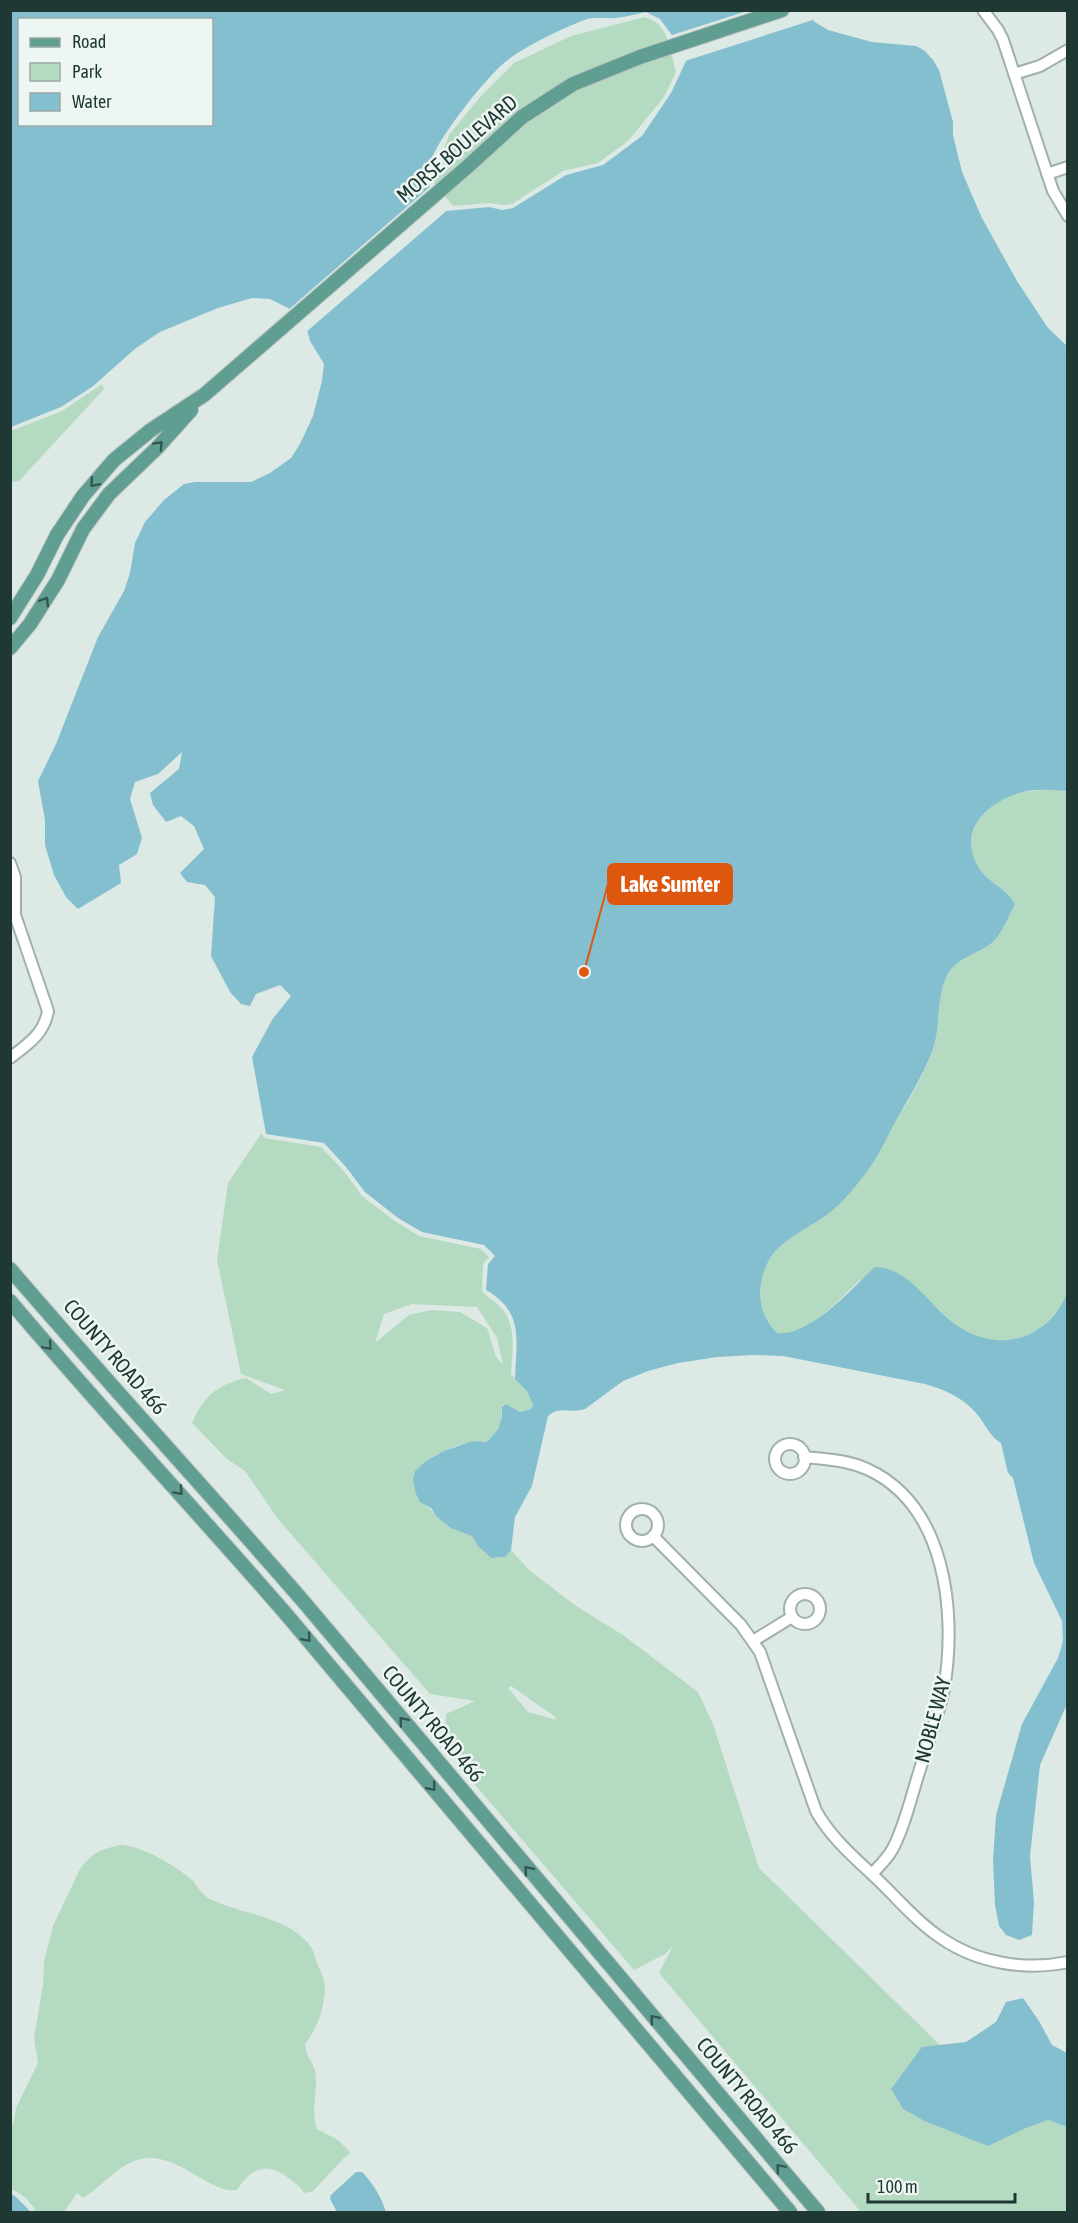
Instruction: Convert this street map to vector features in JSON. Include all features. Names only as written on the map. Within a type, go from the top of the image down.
[{"type":"main road","name":"MORSE BOULEVARD","points":[[10,618],[83,496],[114,460],[151,430],[204,395],[522,117],[573,84],[640,57],[782,10]]},
{"type":"main road","name":"MORSE BOULEVARD","points":[[10,648],[30,624],[58,580],[83,529],[109,494],[157,448],[204,395]]},
{"type":"main road","name":"COUNTY ROAD 466","points":[[10,1269],[93,1367],[223,1508],[303,1601],[818,2212]]},
{"type":"main road","name":"COUNTY ROAD 466","points":[[10,1301],[81,1385],[205,1520],[286,1614],[790,2212]]},
{"type":"street","points":[[983,10],[998,30],[1053,191],[1068,216]]},
{"type":"street","points":[[1014,74],[1040,66],[1068,50]]},
{"type":"street","points":[[1047,174],[1068,167]]},
{"type":"street","points":[[10,863],[15,878],[15,915],[48,1011],[40,1033],[10,1058]]},
{"type":"street","name":"NOBLE WAY","points":[[804,1457],[850,1463],[876,1473],[899,1488],[917,1509],[926,1525],[938,1557],[944,1587],[948,1636],[943,1692],[896,1841],[887,1858],[872,1874]]},
{"type":"street","points":[[653,1536],[741,1624],[753,1641],[767,1667],[816,1811],[831,1834],[928,1928],[957,1948],[973,1956],[1018,1965],[1052,1965],[1068,1962]]},
{"type":"street","points":[[753,1641],[792,1617]]},
{"type":"green space","points":[[645,17],[660,26],[668,42],[572,79],[437,187],[433,178],[449,135],[481,96],[514,63],[571,36]]},
{"type":"green space","points":[[671,52],[676,72],[664,97],[628,141],[598,163],[563,171],[512,204],[453,206],[444,195],[525,122],[576,89]]},
{"type":"green space","points":[[102,384],[104,389],[19,481],[11,482],[11,431],[62,411]]},
{"type":"green space","points":[[1046,789],[1067,791],[1068,1293],[1060,1307],[1039,1329],[1026,1336],[996,1341],[965,1332],[930,1304],[860,1280],[811,1323],[788,1333],[777,1333],[765,1317],[760,1299],[764,1271],[768,1262],[783,1244],[829,1212],[852,1190],[907,1102],[928,1063],[937,1031],[946,978],[955,965],[995,940],[1004,928],[1015,904],[1007,893],[986,877],[978,867],[971,842],[973,831],[985,812],[995,804],[1018,793]]},
{"type":"green space","points":[[261,1134],[265,1138],[321,1147],[343,1170],[362,1196],[395,1221],[419,1236],[481,1249],[489,1257],[483,1264],[482,1291],[501,1307],[507,1317],[513,1341],[511,1374],[527,1391],[533,1405],[531,1409],[520,1412],[505,1404],[502,1407],[496,1433],[488,1440],[463,1444],[426,1461],[416,1494],[451,1527],[472,1536],[487,1555],[500,1558],[511,1550],[529,1570],[576,1606],[623,1635],[698,1692],[713,1724],[759,1868],[941,2046],[922,2048],[891,2089],[903,2109],[924,2121],[987,2145],[1048,2120],[1067,2127],[1067,2212],[861,2212],[659,1973],[673,1946],[665,1954],[634,1970],[458,1765],[445,1732],[446,1714],[475,1701],[430,1694],[278,1519],[245,1471],[227,1459],[192,1423],[206,1399],[227,1384],[246,1378],[271,1394],[285,1390],[241,1374],[217,1260],[228,1183]],"holes":[[[412,1304],[477,1307],[497,1338],[503,1364],[496,1357],[487,1328],[460,1312],[431,1310],[409,1315],[375,1343],[384,1314]],[[511,1686],[554,1716],[557,1720],[528,1712],[508,1688]]]},
{"type":"green space","points":[[120,1845],[138,1849],[169,1863],[193,1881],[208,1898],[289,1928],[301,1936],[311,1948],[323,1976],[325,1989],[319,2018],[305,2044],[316,2078],[315,2121],[317,2129],[338,2140],[351,2153],[313,2191],[304,2193],[283,2174],[268,2168],[255,2171],[237,2190],[226,2190],[165,2160],[151,2158],[137,2160],[122,2167],[83,2198],[77,2193],[64,2212],[36,2212],[26,2198],[11,2189],[11,2128],[16,2108],[38,2063],[34,2038],[43,1985],[44,1962],[53,1926],[80,1869],[97,1852]]},
{"type":"water","points":[[11,11],[806,11],[815,22],[828,30],[872,42],[916,46],[925,51],[933,60],[939,70],[953,122],[953,135],[962,172],[982,218],[1017,281],[1048,328],[1067,346],[1067,791],[1035,790],[1016,794],[993,806],[977,822],[971,843],[979,868],[987,878],[1012,898],[1015,904],[995,940],[955,965],[946,978],[941,995],[933,1049],[920,1079],[875,1160],[839,1204],[779,1247],[773,1254],[764,1271],[760,1299],[765,1317],[777,1333],[790,1332],[803,1327],[830,1309],[875,1267],[892,1271],[906,1279],[959,1327],[976,1336],[1005,1340],[1024,1336],[1041,1327],[1052,1318],[1067,1293],[1067,1704],[1040,1765],[1030,1856],[1034,1902],[1032,1935],[1019,1940],[1006,1935],[999,1926],[995,1905],[993,1860],[996,1815],[1022,1724],[1058,1658],[1063,1641],[1062,1621],[1034,1563],[1013,1478],[1008,1473],[1001,1443],[992,1435],[975,1411],[956,1396],[925,1384],[783,1356],[717,1357],[678,1363],[623,1381],[585,1409],[562,1410],[548,1416],[532,1486],[515,1517],[511,1550],[505,1557],[491,1558],[478,1546],[472,1536],[451,1528],[437,1517],[431,1508],[420,1502],[413,1480],[415,1471],[426,1461],[444,1451],[472,1441],[485,1442],[490,1439],[498,1429],[502,1407],[506,1404],[520,1412],[531,1409],[533,1405],[527,1391],[515,1379],[517,1340],[513,1318],[507,1308],[486,1290],[488,1264],[495,1256],[484,1245],[422,1232],[398,1218],[365,1192],[324,1143],[266,1134],[252,1057],[272,1020],[291,996],[280,985],[256,994],[250,1006],[241,1004],[230,992],[211,956],[215,897],[205,885],[187,882],[180,873],[204,849],[194,826],[181,816],[166,822],[153,805],[150,793],[179,769],[182,752],[158,774],[135,782],[130,799],[142,838],[137,854],[119,865],[121,883],[78,909],[66,897],[54,875],[45,845],[45,820],[38,781],[56,744],[98,637],[124,591],[130,573],[135,543],[145,522],[164,500],[184,484],[251,482],[270,473],[291,458],[313,416],[324,364],[310,341],[300,317],[270,299],[252,298],[218,308],[160,332],[136,348],[92,387],[61,407],[11,427]],"holes":[[[646,12],[660,19],[687,59],[671,93],[642,136],[603,165],[566,175],[513,208],[502,210],[489,207],[447,211],[433,202],[429,171],[431,161],[443,137],[500,66],[536,42],[587,19],[615,18]]]},
{"type":"water","points":[[1023,1998],[1052,2045],[1067,2053],[1067,2127],[1048,2120],[988,2146],[924,2121],[903,2109],[891,2089],[922,2047],[966,2042],[996,2022],[1006,2002]]},
{"type":"water","points":[[356,2172],[362,2172],[369,2180],[386,2212],[337,2212],[330,2199],[331,2195]]},
{"type":"water","points":[[11,2194],[15,2196],[31,2212],[11,2212]]},
{"type":"pier","points":[[809,10],[816,19],[682,62],[682,55],[669,36],[747,11]]},
{"type":"pier","points":[[432,185],[435,200],[440,205],[451,207],[305,333],[297,319],[287,311]]},
{"type":"place","name":"Lake Sumter","points":[[584,972]]}]
